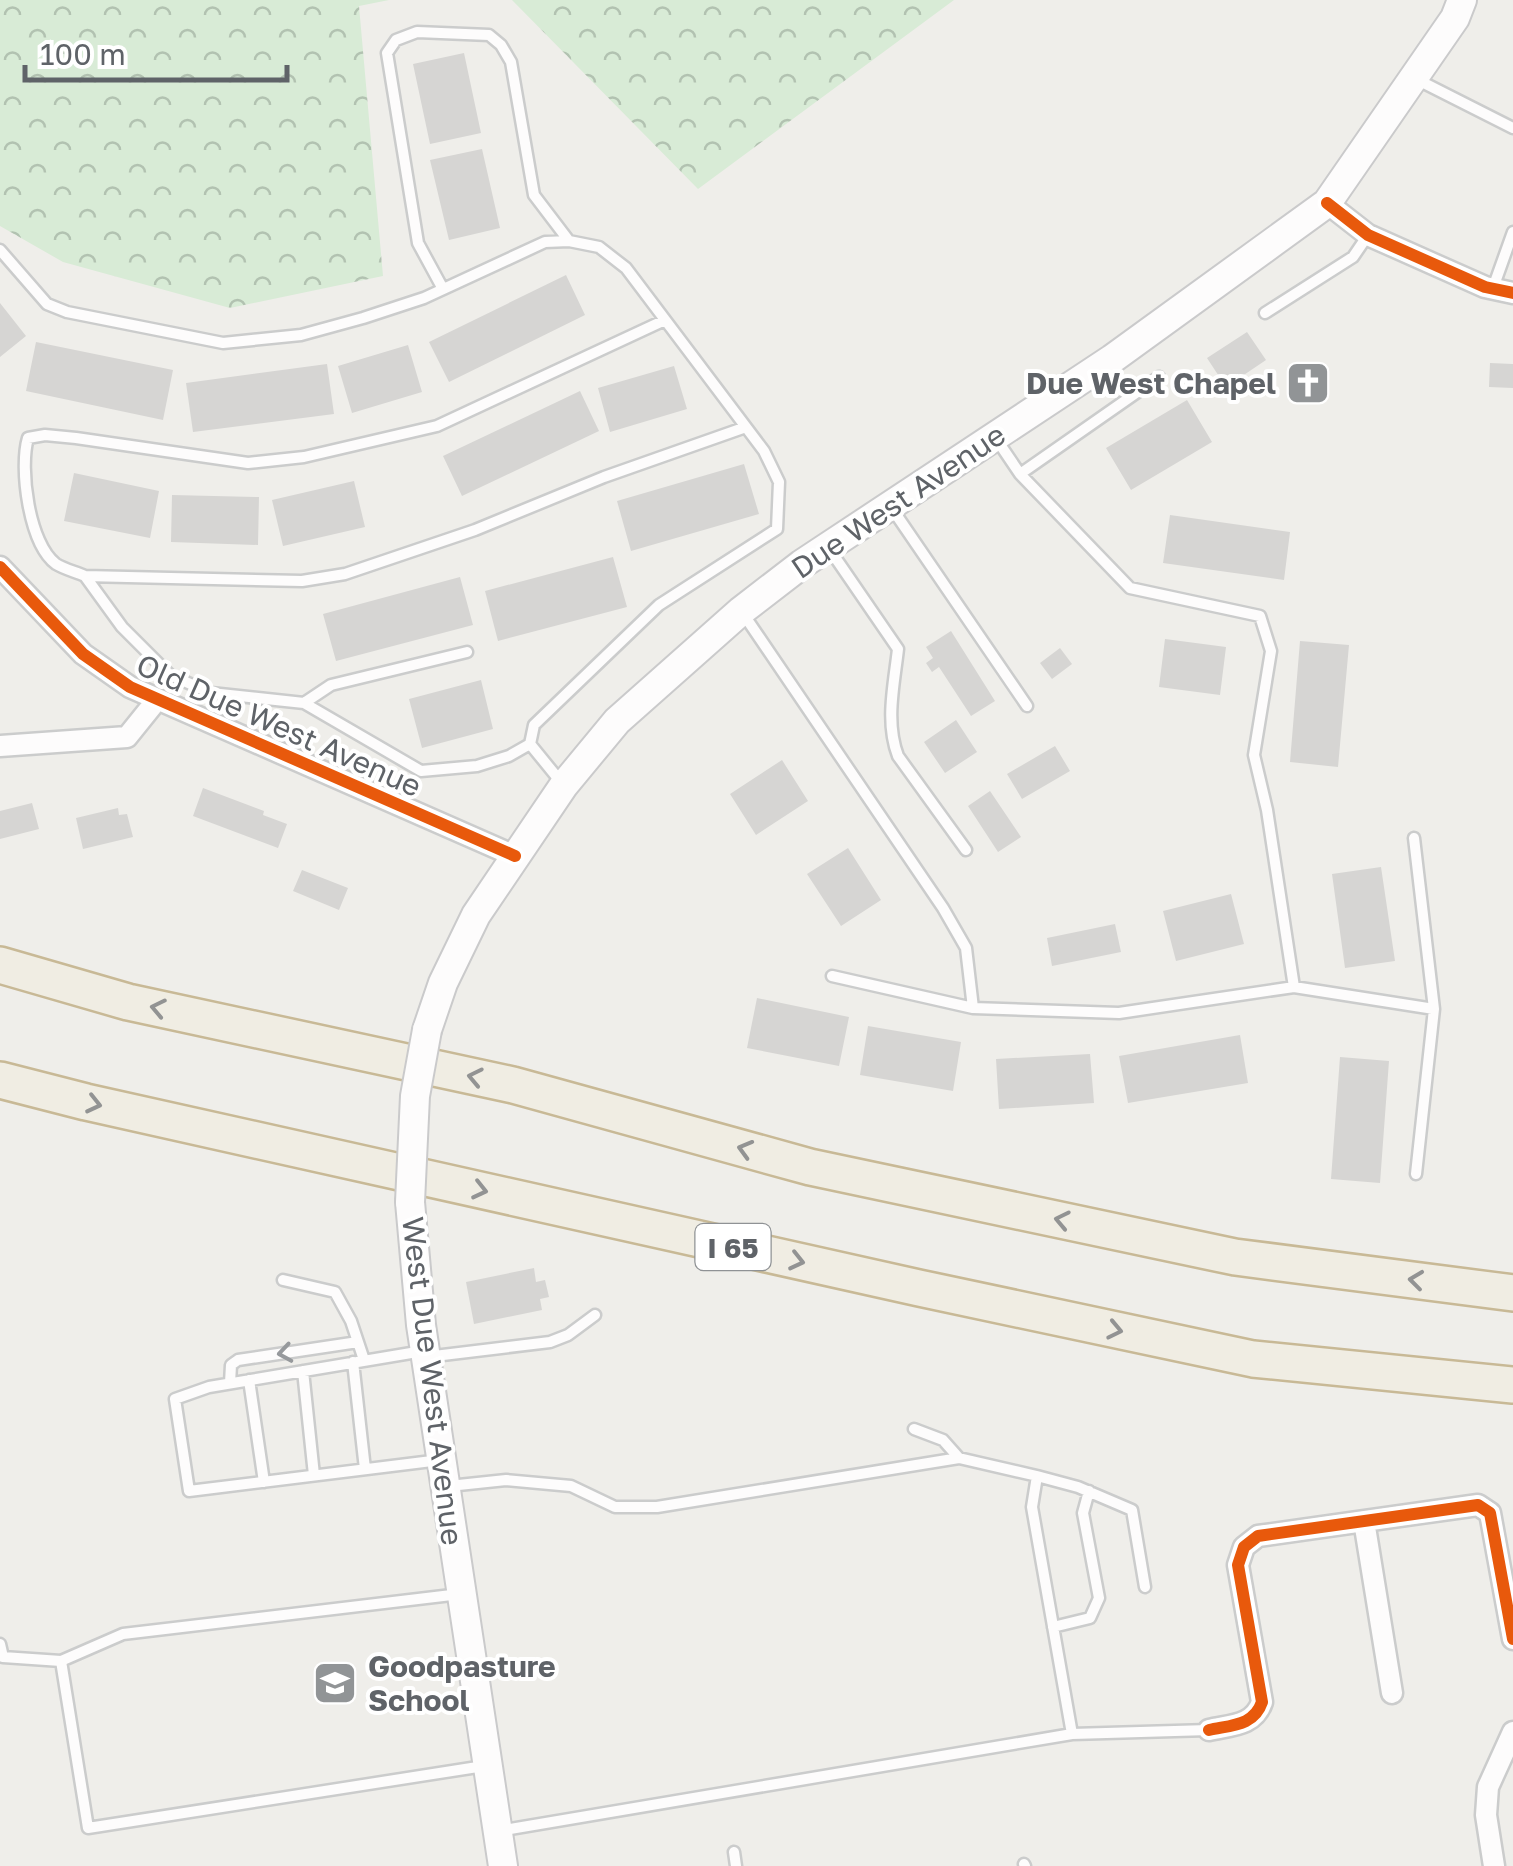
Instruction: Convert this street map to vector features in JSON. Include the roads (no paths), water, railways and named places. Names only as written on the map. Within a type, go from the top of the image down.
[{"type":"highway","points":[[0,964],[128,1002],[513,1085],[810,1168],[1235,1257],[1513,1292]]},
{"type":"highway","name":"I 65","points":[[0,1080],[880,1280],[1253,1359],[1513,1385]]},
{"type":"main road","name":"Due West Avenue","points":[[515,856],[564,785],[616,722],[741,611],[828,546],[1112,359],[1327,202],[1455,18],[1462,0]]},
{"type":"main road","name":"West Due West Avenue","points":[[502,1866],[425,1354],[410,1202],[415,1096],[428,1030],[444,982],[471,924],[515,856]]},
{"type":"street","points":[[1327,202],[1368,236],[1503,291]]},
{"type":"street","name":"Old Due West Avenue","points":[[0,566],[106,673],[156,701],[515,856]]},
{"type":"street","points":[[0,746],[127,737],[156,701]]},
{"type":"street","points":[[1209,1730],[1246,1723],[1262,1702],[1238,1565],[1244,1547],[1258,1536],[1478,1505],[1490,1513],[1513,1639]]},
{"type":"street","points":[[1364,1521],[1392,1693]]},
{"type":"street","points":[[1494,1866],[1486,1815],[1488,1787],[1513,1732]]},
{"type":"lane","points":[[443,289],[418,243],[387,52],[396,40],[417,32],[489,35],[501,45],[511,62],[534,195],[570,240]]},
{"type":"lane","points":[[1413,78],[1513,128]]},
{"type":"lane","points":[[1503,291],[1513,232]]},
{"type":"lane","points":[[1265,313],[1354,257],[1368,236]]},
{"type":"lane","points":[[0,250],[47,304],[66,312],[223,343],[301,335],[363,318],[443,289],[545,242],[570,240],[599,248],[626,268],[764,451],[780,482],[778,529],[658,605],[534,725],[530,744],[509,756],[477,766],[421,771],[304,703],[211,693],[170,675],[122,628],[86,576]]},
{"type":"lane","points":[[665,320],[436,426],[304,457],[248,463],[45,434],[28,438],[22,456],[24,482],[38,534],[54,563],[86,576],[302,581],[346,574],[475,530],[604,476],[746,427]]},
{"type":"lane","points":[[1020,474],[1160,377]]},
{"type":"lane","points":[[994,435],[1020,474],[1130,588],[1260,616],[1271,651],[1254,755],[1267,810],[1294,988]]},
{"type":"lane","points":[[889,505],[1027,706]]},
{"type":"lane","points":[[828,546],[898,650],[890,716],[898,756],[966,850]]},
{"type":"lane","points":[[741,611],[944,908],[966,948],[973,1008]]},
{"type":"lane","points":[[304,703],[330,685],[467,652]]},
{"type":"lane","points":[[530,744],[564,785]]},
{"type":"lane","points":[[1414,838],[1434,1009],[1416,1174]]},
{"type":"lane","points":[[832,976],[973,1008],[1119,1013],[1294,988],[1434,1009]]},
{"type":"lane","points":[[283,1280],[335,1292],[344,1303],[358,1342],[365,1469]]},
{"type":"lane","points":[[595,1316],[550,1342],[359,1361],[230,1383],[175,1399],[189,1490],[365,1469],[571,1486],[615,1507],[657,1508],[959,1458],[1088,1491],[1132,1510],[1145,1587]]},
{"type":"lane","points":[[230,1383],[230,1364],[238,1360],[358,1342]]},
{"type":"lane","points":[[303,1371],[314,1476]]},
{"type":"lane","points":[[249,1380],[264,1482]]},
{"type":"lane","points":[[914,1429],[943,1440],[959,1458]]},
{"type":"lane","points":[[1037,1476],[1032,1508],[1072,1734]]},
{"type":"lane","points":[[1053,1626],[1090,1618],[1099,1598],[1083,1513],[1088,1491]]},
{"type":"lane","points":[[0,1644],[2,1658],[60,1660],[123,1634],[461,1594]]},
{"type":"lane","points":[[60,1660],[88,1828],[487,1766]]},
{"type":"lane","points":[[497,1831],[1072,1734],[1209,1730]]},
{"type":"lane","points":[[734,1852],[736,1866]]},
{"type":"place","name":"Due West Chapel","points":[[1308,383]]},
{"type":"place","name":"Goodpasture School","points":[[335,1683]]}]
